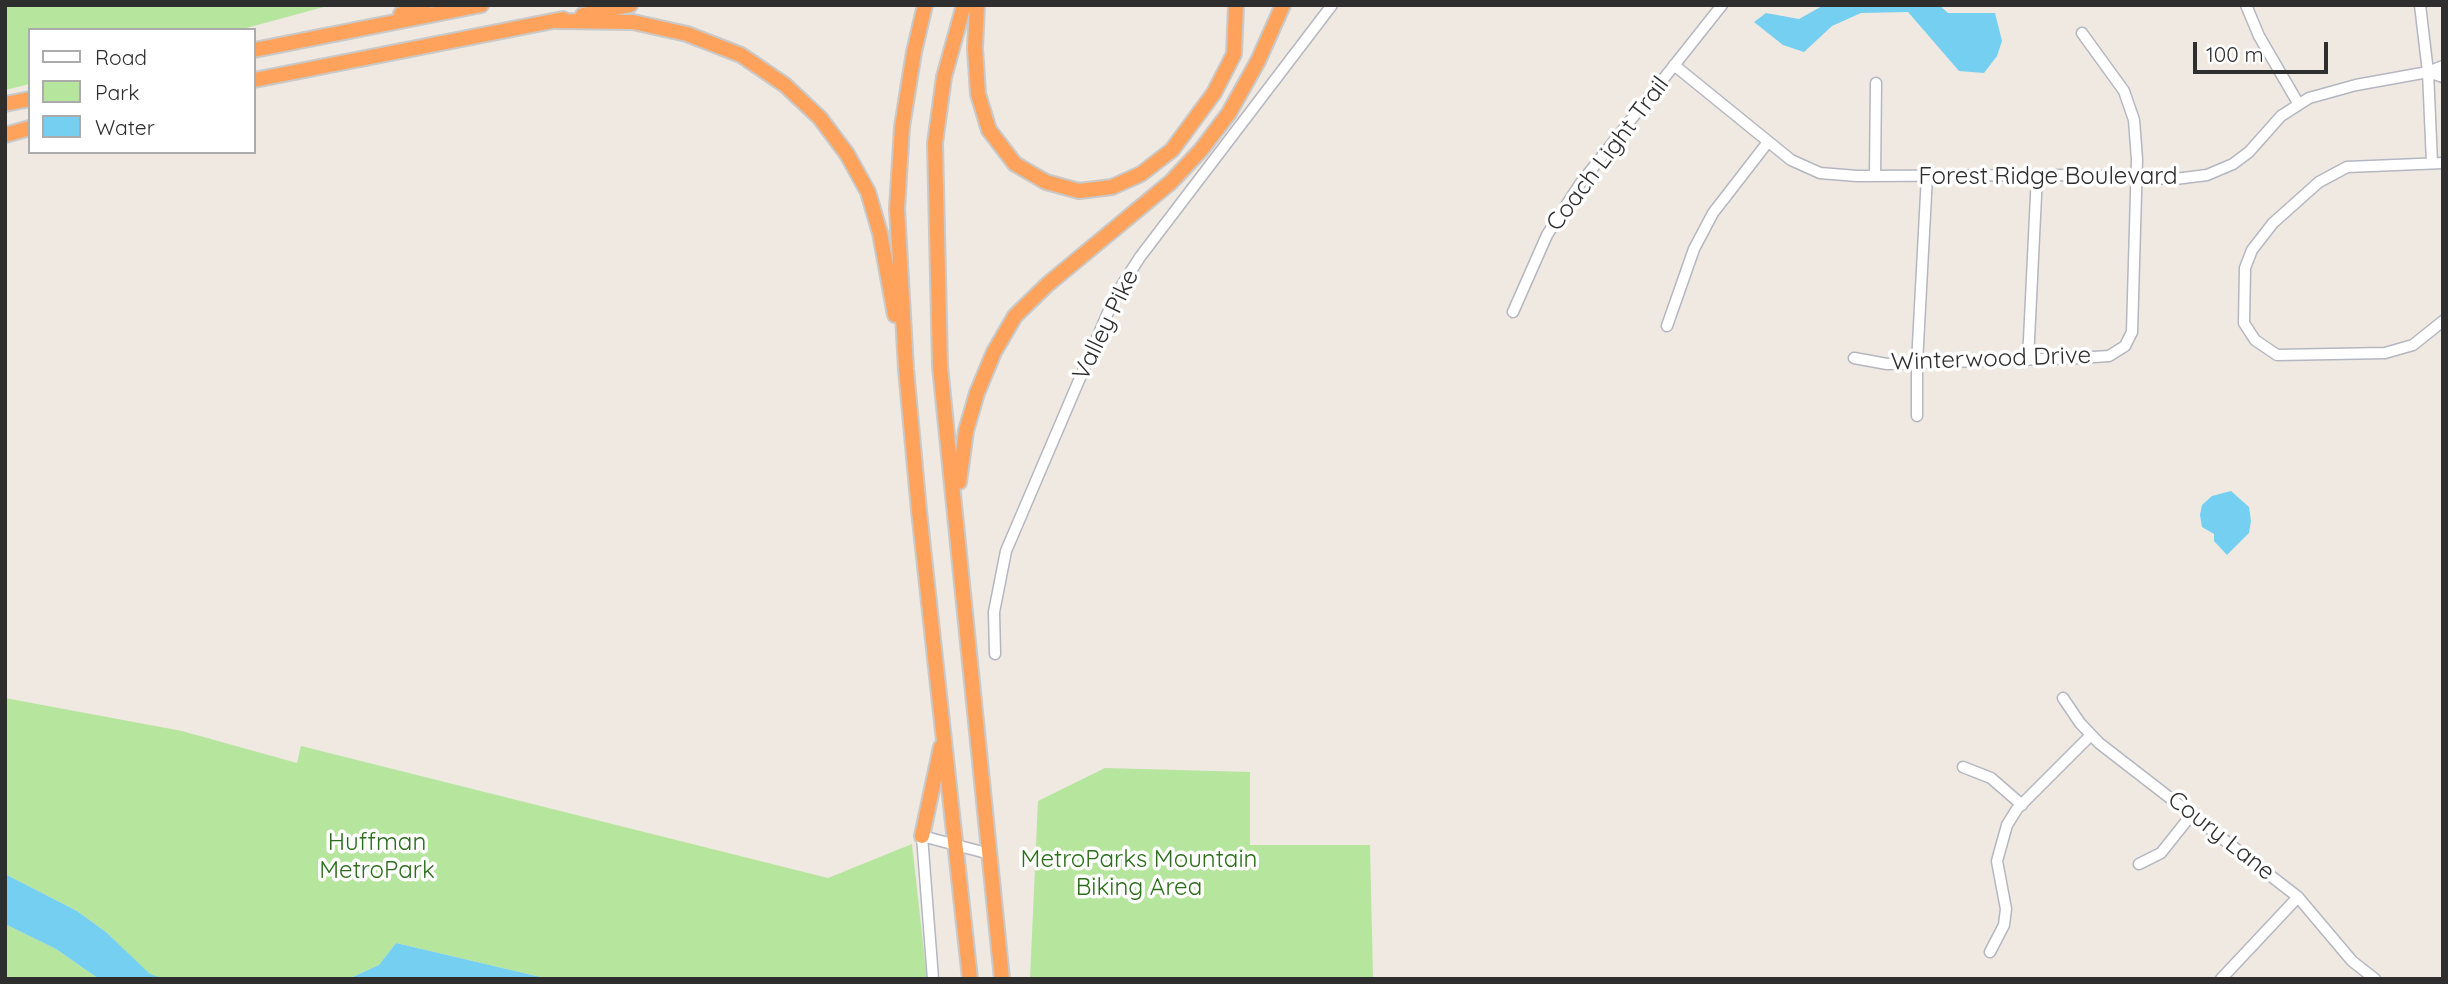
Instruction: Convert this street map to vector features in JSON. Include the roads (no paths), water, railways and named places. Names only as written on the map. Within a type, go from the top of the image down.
[{"type":"highway","points":[[346,32],[424,5]]},
{"type":"highway","points":[[256,50],[481,5]]},
{"type":"highway","points":[[256,80],[630,5]]},
{"type":"highway","points":[[925,5],[914,52],[902,127],[897,209],[906,369],[970,979]]},
{"type":"highway","points":[[964,5],[944,77],[935,143],[940,366],[1002,979]]},
{"type":"highway","points":[[977,5],[975,48],[978,94],[989,130],[1015,164],[1046,182],[1079,191],[1112,187],[1141,174],[1172,150],[1214,93],[1234,54],[1236,5]]},
{"type":"highway","points":[[956,511],[966,431],[973,405],[994,352],[1015,316],[1048,284],[1171,182],[1201,150],[1228,113],[1258,61],[1283,5]]},
{"type":"highway","points":[[556,21],[633,22],[687,34],[741,55],[785,85],[820,118],[847,154],[868,192],[880,233],[906,369]]},
{"type":"highway","points":[[5,104],[28,99]]},
{"type":"highway","points":[[5,135],[28,129]]},
{"type":"highway","points":[[922,835],[937,778],[945,728]]},
{"type":"street","name":"Valley Pike","points":[[995,654],[993,612],[1006,551],[1115,296],[1140,257],[1332,5]]},
{"type":"street","name":"Coach Light Trail","points":[[1513,312],[1547,235],[1573,194],[1722,5]]},
{"type":"street","points":[[2246,5],[2259,36],[2298,103]]},
{"type":"street","points":[[2420,5],[2437,163],[2347,167],[2319,182],[2273,223],[2252,250],[2245,268],[2244,323],[2255,340],[2277,355],[2385,353],[2413,345],[2443,321]]},
{"type":"street","points":[[2082,33],[2116,77],[2131,107],[2136,139],[2136,176]]},
{"type":"street","name":"Forest Ridge Boulevard","points":[[1674,65],[1791,160],[1819,173],[1875,176],[2195,177],[2220,170],[2244,156],[2281,116],[2298,103],[2356,85],[2428,72],[2443,66]]},
{"type":"street","name":"Forest Ridge Boulevard","points":[[2428,72],[2443,77]]},
{"type":"street","points":[[1875,176],[1876,83]]},
{"type":"street","points":[[1667,326],[1694,249],[1713,213],[1768,142]]},
{"type":"street","points":[[2028,359],[2037,175]]},
{"type":"street","points":[[1917,416],[1917,363],[1927,176]]},
{"type":"street","name":"Winterwood Drive","points":[[1854,358],[1887,364],[2109,356],[2125,346],[2132,332],[2136,176]]},
{"type":"street","name":"Coury Lane","points":[[2063,698],[2091,735],[2298,897],[2352,961],[2375,979]]},
{"type":"street","points":[[1990,952],[2004,925],[2006,909],[1997,861],[2000,842],[2007,825],[2022,805],[2091,735]]},
{"type":"street","points":[[1963,766],[1992,778],[2022,805]]},
{"type":"street","points":[[2139,864],[2161,853],[2192,814]]},
{"type":"street","points":[[933,979],[922,835],[990,854]]},
{"type":"street","points":[[2221,979],[2298,897]]},
{"type":"water","points":[[1824,5],[1939,5],[1948,13],[1995,13],[2002,41],[1997,56],[1984,73],[1959,71],[1908,12],[1861,13],[1832,26],[1804,52],[1783,45],[1754,22],[1766,13],[1799,19]]},
{"type":"water","points":[[2231,491],[2249,507],[2251,521],[2249,533],[2227,555],[2214,541],[2214,534],[2202,527],[2200,515],[2202,505],[2212,496]]},
{"type":"water","points":[[5,874],[77,911],[106,932],[150,974],[164,979],[99,979],[56,949],[5,924]]},
{"type":"water","points":[[396,943],[549,979],[348,979],[379,965]]},
{"type":"park label","name":"Huffman MetroPark","points":[[377,857]]},
{"type":"park label","name":"MetroParks Mountain Biking Area","points":[[1139,874]]}]
